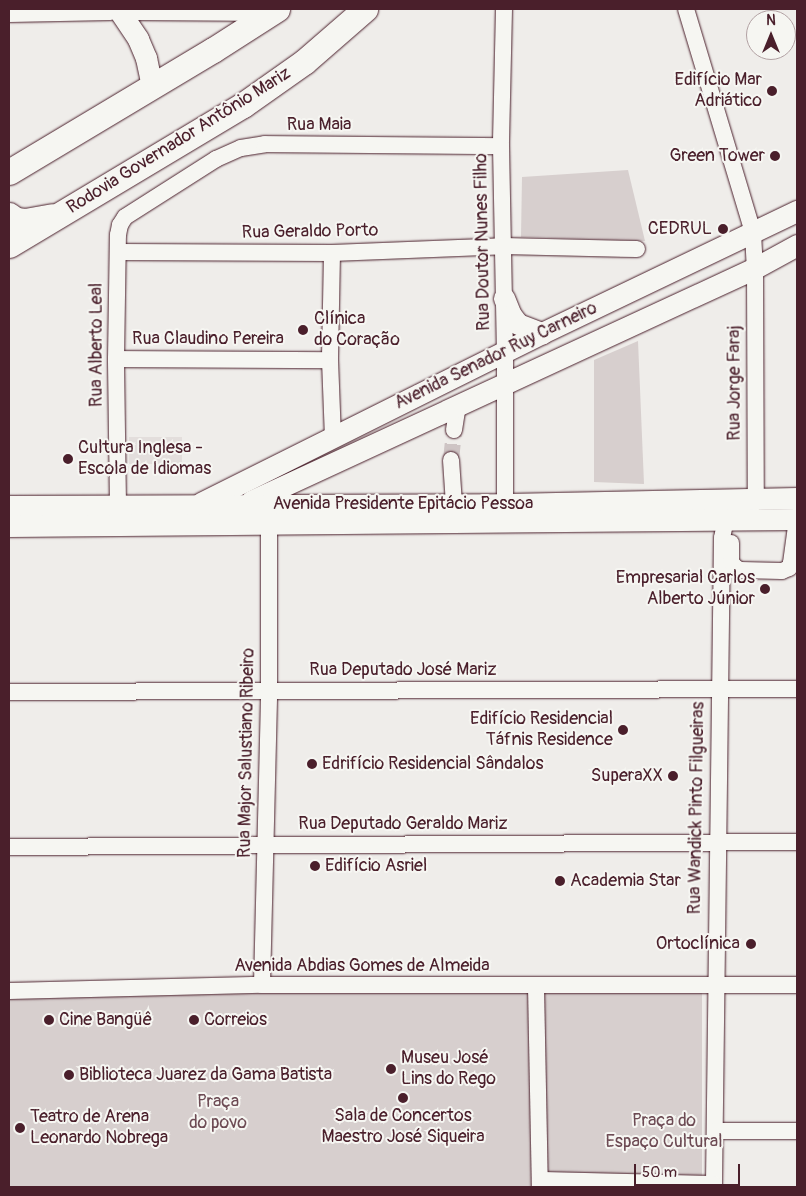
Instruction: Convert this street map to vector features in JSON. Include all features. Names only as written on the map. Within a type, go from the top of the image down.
[{"type":"highway","name":"Rodovia Governador Antônio Mariz","points":[[9,245],[243,104],[304,62],[365,9]]},
{"type":"highway","points":[[9,172],[276,10]]},
{"type":"highway","points":[[9,180],[48,148]]},
{"type":"highway","points":[[9,215],[16,220],[35,220],[69,209]]},
{"type":"main road","points":[[9,11],[110,9]]},
{"type":"main road","points":[[118,9],[138,39],[146,58],[152,86]]},
{"type":"main road","points":[[135,9],[276,10]]},
{"type":"main road","name":"Avenida Senador Ruy Carneiro","points":[[197,505],[505,351],[797,211]]},
{"type":"main road","name":"Avenida Senador Ruy Carneiro","points":[[244,505],[755,268],[797,245]]},
{"type":"main road","points":[[504,298],[511,315],[518,324],[542,333]]},
{"type":"main road","name":"Avenida Presidente Epitácio Pessoa","points":[[9,526],[720,514],[756,498],[797,498]]},
{"type":"main road","name":"Avenida Presidente Epitácio Pessoa","points":[[9,506],[505,504],[797,519]]},
{"type":"main road","points":[[220,522],[244,505]]},
{"type":"street","name":"Rua Doutor Nunes Filho","points":[[504,9],[501,146],[505,351],[505,504]]},
{"type":"street","name":"Rua Jorge Faraj","points":[[686,9],[753,233],[755,268],[756,498]]},
{"type":"street","name":"Rua Maia","points":[[151,200],[230,152],[251,146],[265,144],[501,146]]},
{"type":"street","name":"Rua Alberto Leal","points":[[118,505],[116,359],[119,230],[125,217],[151,200]]},
{"type":"street","name":"Rua Geraldo Porto","points":[[118,252],[332,253],[503,246],[636,249]]},
{"type":"street","points":[[332,253],[330,360],[333,438]]},
{"type":"street","name":"Rua Claudino Pereira","points":[[116,359],[330,360]]},
{"type":"street","points":[[454,430],[458,406]]},
{"type":"street","points":[[451,460],[454,504]]},
{"type":"street","points":[[720,514],[732,562],[734,567],[740,570],[782,571],[789,568],[792,564],[797,519]]},
{"type":"street","name":"Rua Wandick Pinto Filgueiras","points":[[714,1186],[722,538],[720,514]]},
{"type":"street","name":"Rua Major Salustiano Ribeiro","points":[[262,985],[269,690],[269,522]]},
{"type":"street","name":"Rua Deputado José Mariz","points":[[9,692],[797,689]]},
{"type":"street","name":"Rua Deputado Geraldo Mariz","points":[[9,847],[797,842]]},
{"type":"street","name":"Avenida Abdias Gomes de Almeida","points":[[9,991],[262,985],[797,985]]},
{"type":"street","points":[[536,986],[540,1184],[714,1186]]},
{"type":"street","points":[[715,1131],[797,1131]]},
{"type":"shaded area","points":[[129,437],[182,437],[182,464],[129,464]]},
{"type":"green space","points":[[628,170],[645,241],[521,237],[522,177]]},
{"type":"green space","points":[[638,341],[644,484],[594,482],[594,360]]},
{"type":"green space","name":"Praça do povo","points":[[9,992],[702,992],[702,1187],[9,1187]]},
{"type":"tunnel","points":[[451,460],[454,430]]},
{"type":"place","name":"Edifício Mar Adriático","points":[[772,91]]},
{"type":"place","name":"Green Tower","points":[[775,156]]},
{"type":"place","name":"CEDRUL","points":[[723,229]]},
{"type":"place","name":"Clínica do Coração","points":[[303,330]]},
{"type":"place","name":"Cultura Inglesa - Escola de Idiomas","points":[[68,459]]},
{"type":"place","name":"Empresarial Carlos Alberto Júnior","points":[[765,589]]},
{"type":"place","name":"Edifício Residencial Táfnis Residence","points":[[623,730]]},
{"type":"place","name":"Edrifício Residencial Sândalos","points":[[312,764]]},
{"type":"place","name":"SuperaXX","points":[[673,776]]},
{"type":"place","name":"Edifício Asriel","points":[[315,866]]},
{"type":"place","name":"Academia Star","points":[[560,881]]},
{"type":"place","name":"Ortoclínica","points":[[751,944]]},
{"type":"place","name":"Cine Bangüê","points":[[49,1020]]},
{"type":"place","name":"Correios","points":[[194,1020]]},
{"type":"place","name":"Museu José Lins do Rego","points":[[391,1069]]},
{"type":"place","name":"Biblioteca Juarez da Gama Batista","points":[[69,1075]]},
{"type":"place","name":"Sala de Concertos Maestro José Siqueira","points":[[403,1098]]},
{"type":"place","name":"Teatro de Arena Leonardo Nobrega","points":[[20,1128]]},
{"type":"park label","name":"Praça do Espaço Cultural","points":[[664,1132]]}]
